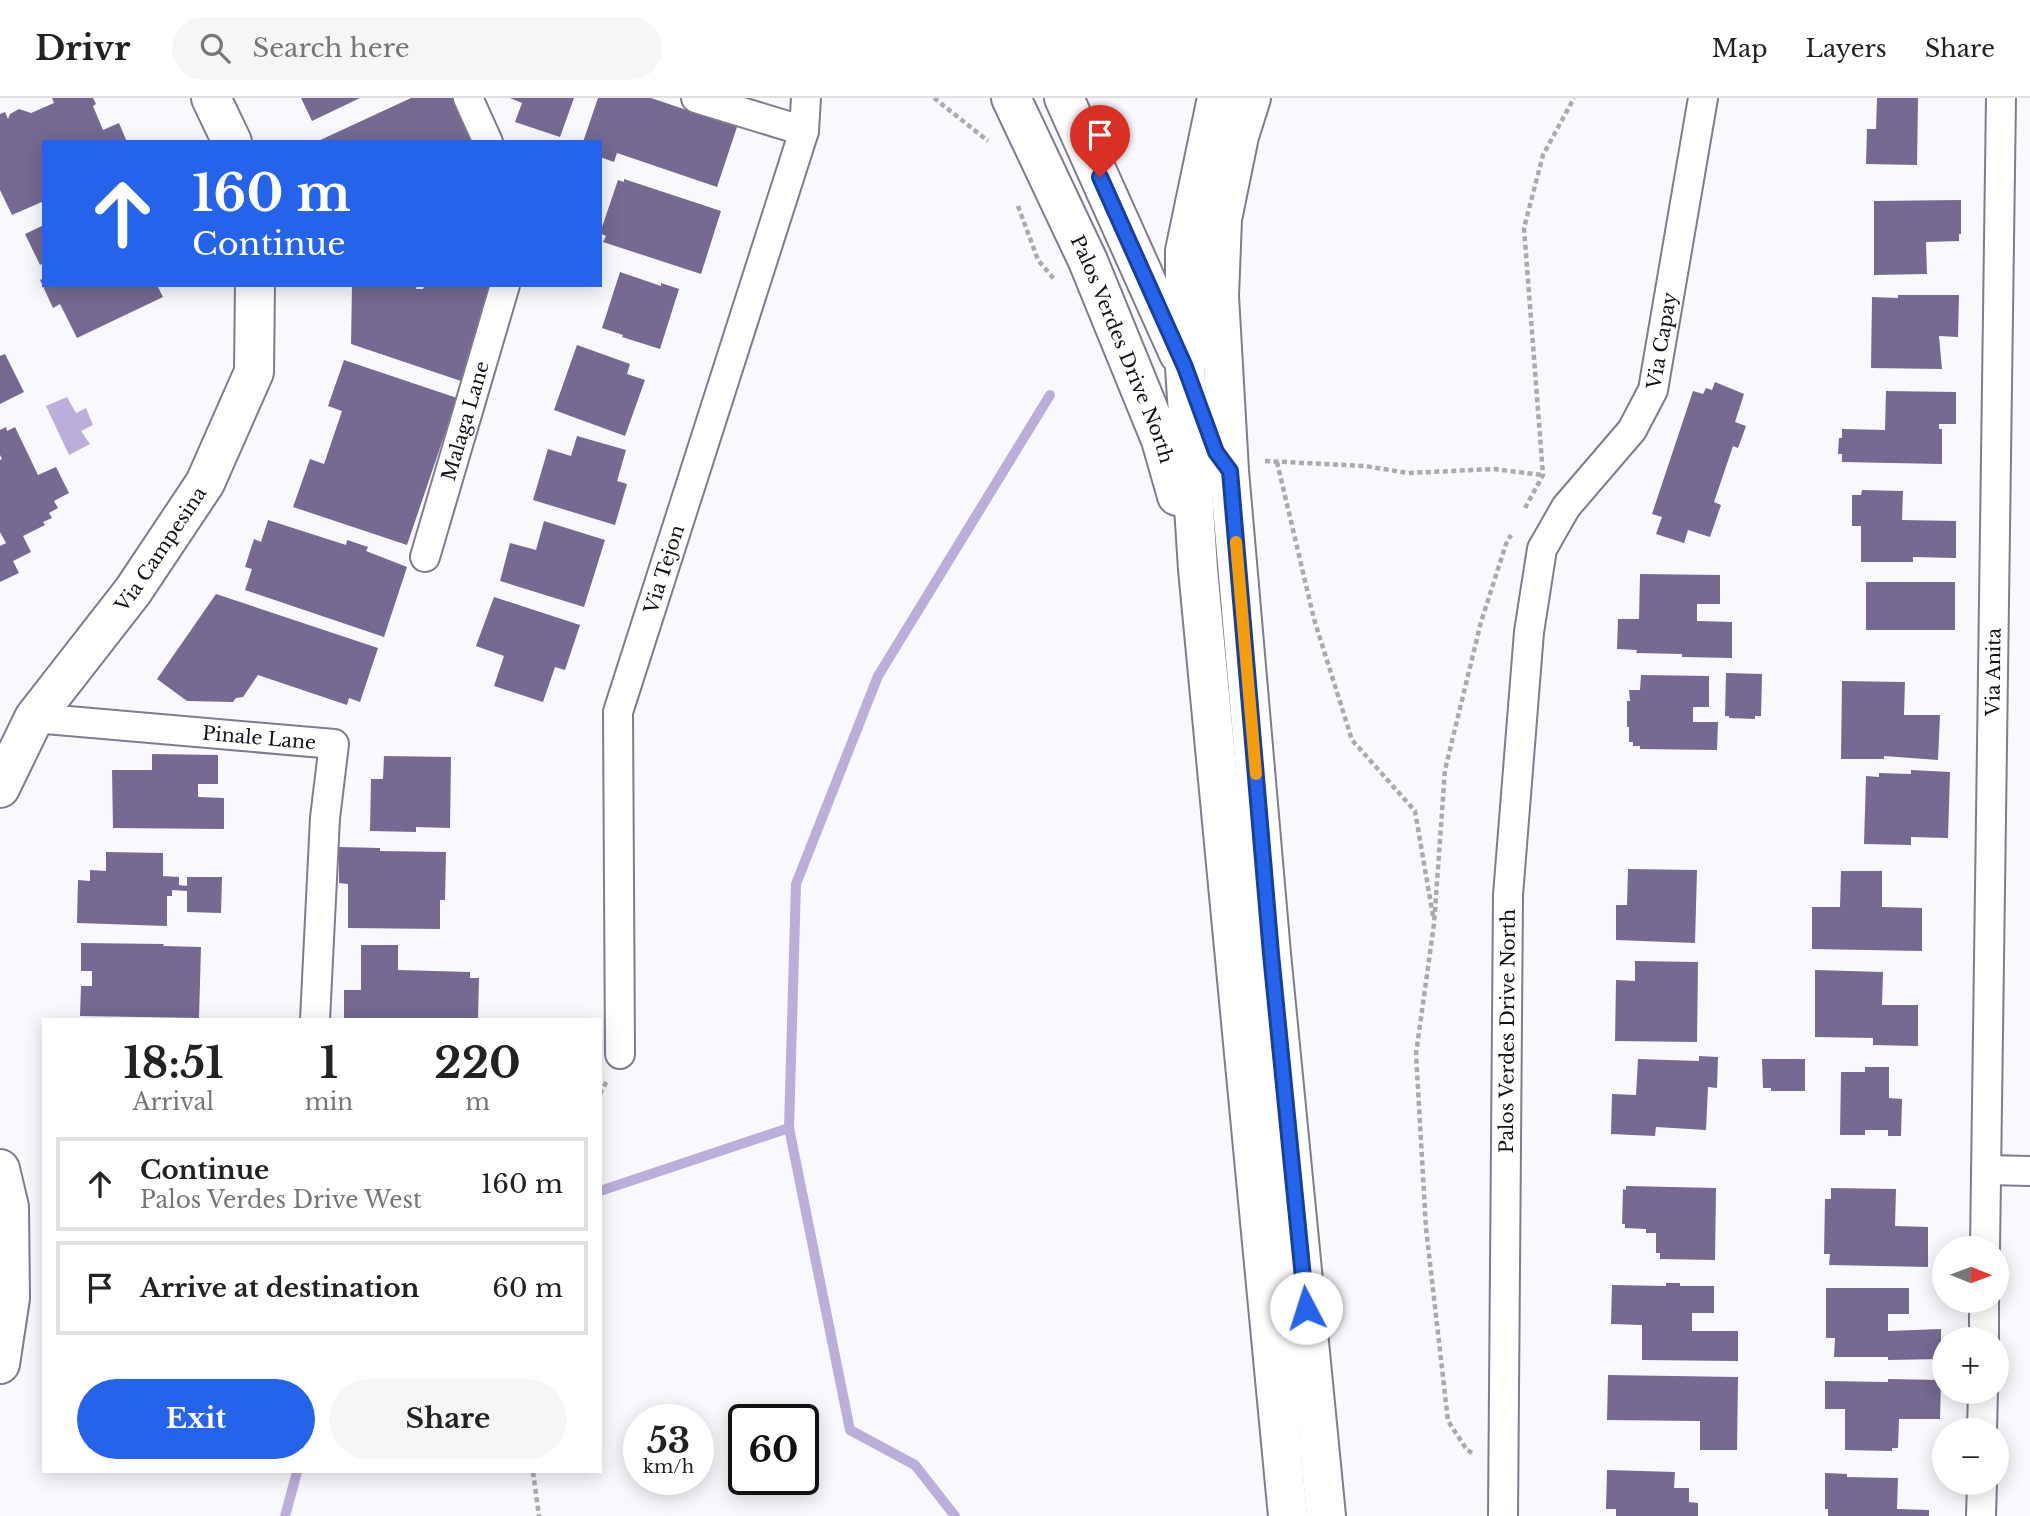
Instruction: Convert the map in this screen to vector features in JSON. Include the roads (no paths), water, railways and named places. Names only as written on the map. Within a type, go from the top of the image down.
[{"type":"main road","points":[[211,98],[231,140]]},
{"type":"main road","name":"Palos Verdes Drive North","points":[[1011,98],[1088,261],[1161,440],[1198,569]]},
{"type":"main road","points":[[1063,98],[1185,367],[1216,452],[1247,466]]},
{"type":"main road","name":"Palos Verdes Drive North","points":[[1217,98],[1185,251],[1185,367],[1198,569],[1288,1516]]},
{"type":"main road","points":[[1251,98],[1239,136],[1222,219],[1219,296],[1247,466],[1271,954],[1326,1516]]},
{"type":"main road","name":"Via Campesina","points":[[0,788],[34,718],[133,591],[205,483],[254,372],[255,287]]},
{"type":"main road","points":[[0,1169],[9,1207],[10,1298],[0,1364]]},
{"type":"street","points":[[468,98],[487,140]]},
{"type":"street","points":[[696,98],[804,131]]},
{"type":"street","name":"Via Tejon","points":[[620,1054],[618,712],[804,131],[806,98]]},
{"type":"street","name":"Via Capay","points":[[1542,549],[1566,507],[1632,430],[1653,390],[1703,98]]},
{"type":"street","name":"Via Anita","points":[[1985,1236],[2001,98]]},
{"type":"street","name":"Malaga Lane","points":[[425,556],[504,287]]},
{"type":"street","name":"Palos Verdes Drive North","points":[[1503,1516],[1508,895],[1529,632],[1542,549]]},
{"type":"street","name":"Pinale Lane","points":[[34,718],[334,744],[325,818],[315,1018]]},
{"type":"street","points":[[1986,1170],[2030,1171]]},
{"type":"street","points":[[1982,1495],[1982,1516]]},
{"type":"waterway","points":[[955,1516],[915,1465],[850,1430],[789,1128],[796,884],[878,676],[1050,395]]},
{"type":"waterway","points":[[602,1190],[789,1128]]},
{"type":"waterway","points":[[285,1516],[297,1473]]}]
